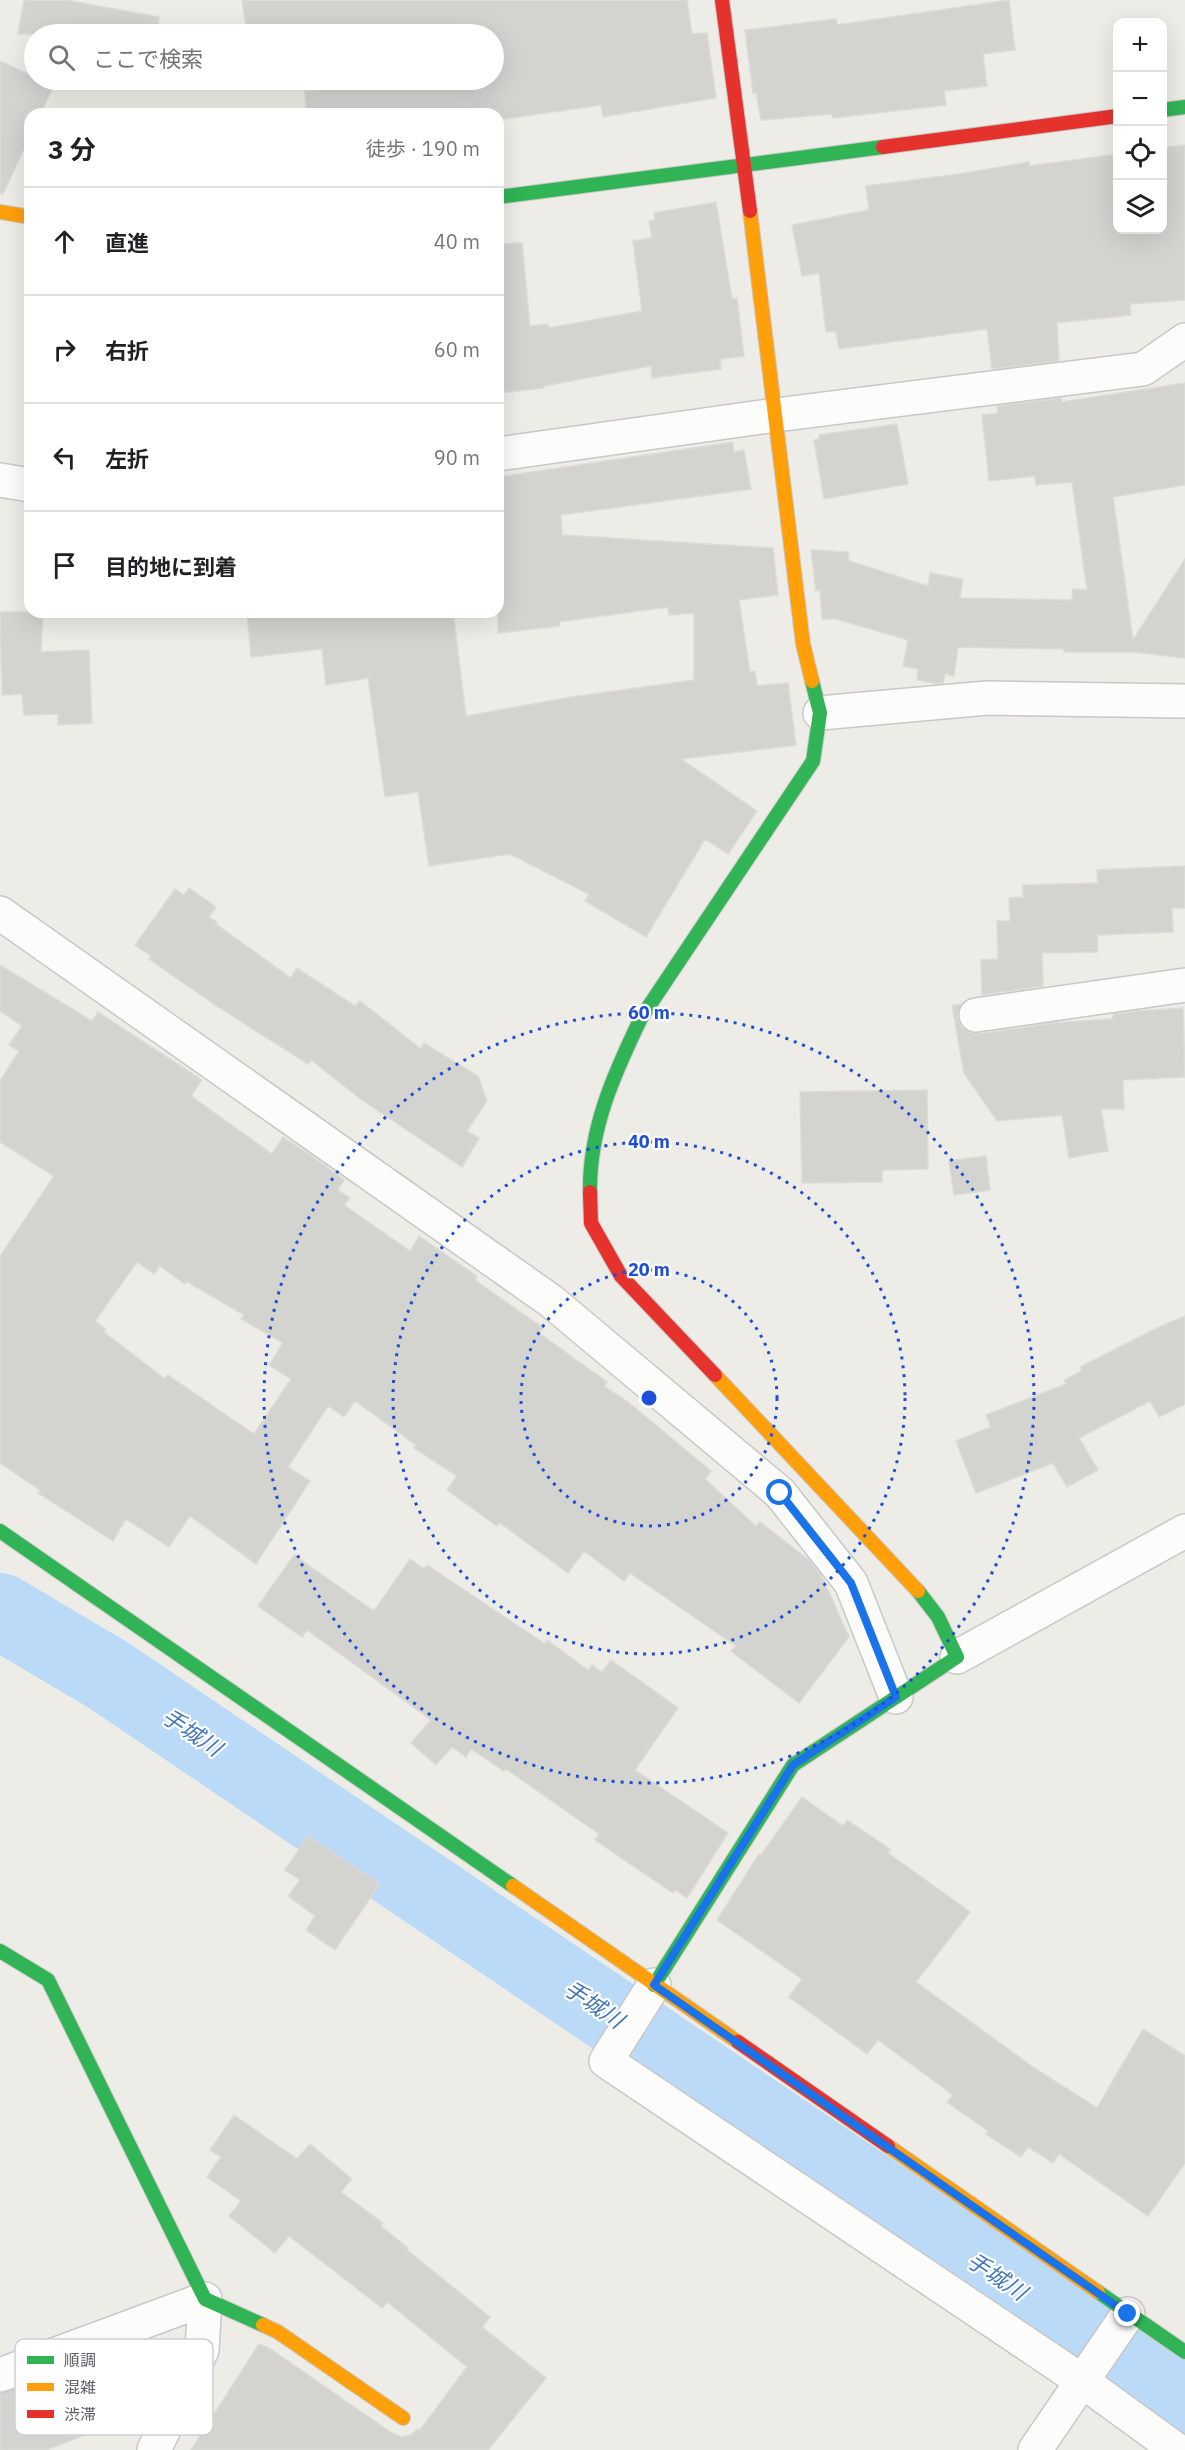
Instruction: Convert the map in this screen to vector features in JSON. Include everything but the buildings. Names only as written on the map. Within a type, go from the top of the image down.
[{"type":"street","points":[[722,0],[803,644],[820,713],[813,761],[641,1018],[621,1060],[600,1114],[592,1156],[591,1223],[621,1276],[909,1579],[938,1617],[957,1657]]},
{"type":"street","points":[[1167,109],[1185,107]]},
{"type":"street","points":[[504,196],[1113,117]]},
{"type":"street","points":[[0,212],[24,216]]},
{"type":"street","points":[[504,453],[1143,369],[1185,340]]},
{"type":"street","points":[[0,480],[24,484]]},
{"type":"street","points":[[820,713],[987,698],[1185,701]]},
{"type":"street","points":[[0,913],[551,1301],[780,1493],[851,1583],[896,1697]]},
{"type":"street","points":[[976,1016],[1185,985]]},
{"type":"street","points":[[0,1531],[1185,2352]]},
{"type":"street","points":[[1177,2450],[1082,2381],[606,2061],[793,1765],[957,1657],[1185,1531]]},
{"type":"street","points":[[0,1951],[48,1980],[205,2299],[203,2339]]},
{"type":"street","points":[[97,2339],[205,2299],[278,2331],[403,2418]]},
{"type":"street","points":[[1035,2450],[1128,2314]]},
{"type":"street","points":[[0,2375],[15,2369]]},
{"type":"street","points":[[154,2450],[161,2435]]},
{"type":"waterway","name":"手城川","points":[[0,1611],[108,1675],[1185,2403]]},
{"type":"traffic: fast","points":[[1167,109],[1185,107]]},
{"type":"traffic: fast","points":[[504,196],[883,147]]},
{"type":"traffic: fast","points":[[590,1192],[594,1146],[605,1102],[641,1018],[813,761],[820,713],[812,681]]},
{"type":"traffic: fast","points":[[0,1531],[513,1886]]},
{"type":"traffic: fast","points":[[654,1985],[793,1765],[957,1657],[938,1617],[918,1591]]},
{"type":"traffic: fast","points":[[0,1951],[48,1980],[205,2299],[263,2325]]},
{"type":"traffic: fast","points":[[1098,2292],[1185,2352]]},
{"type":"traffic: slow","points":[[750,211],[803,644],[812,681]]},
{"type":"traffic: slow","points":[[0,212],[24,216]]},
{"type":"traffic: slow","points":[[715,1375],[918,1591]]},
{"type":"traffic: slow","points":[[513,1886],[738,2042]]},
{"type":"traffic: slow","points":[[888,2146],[1098,2292]]},
{"type":"traffic: slow","points":[[263,2325],[278,2332],[403,2418]]},
{"type":"traffic: jam","points":[[722,0],[750,211]]},
{"type":"traffic: jam","points":[[883,147],[1113,117]]},
{"type":"traffic: jam","points":[[590,1192],[591,1223],[621,1276],[715,1375]]},
{"type":"traffic: jam","points":[[738,2042],[888,2146]]},
{"type":"route","points":[[780,1493],[851,1583],[885,1664],[896,1697],[793,1765],[654,1985],[1128,2314]]}]
